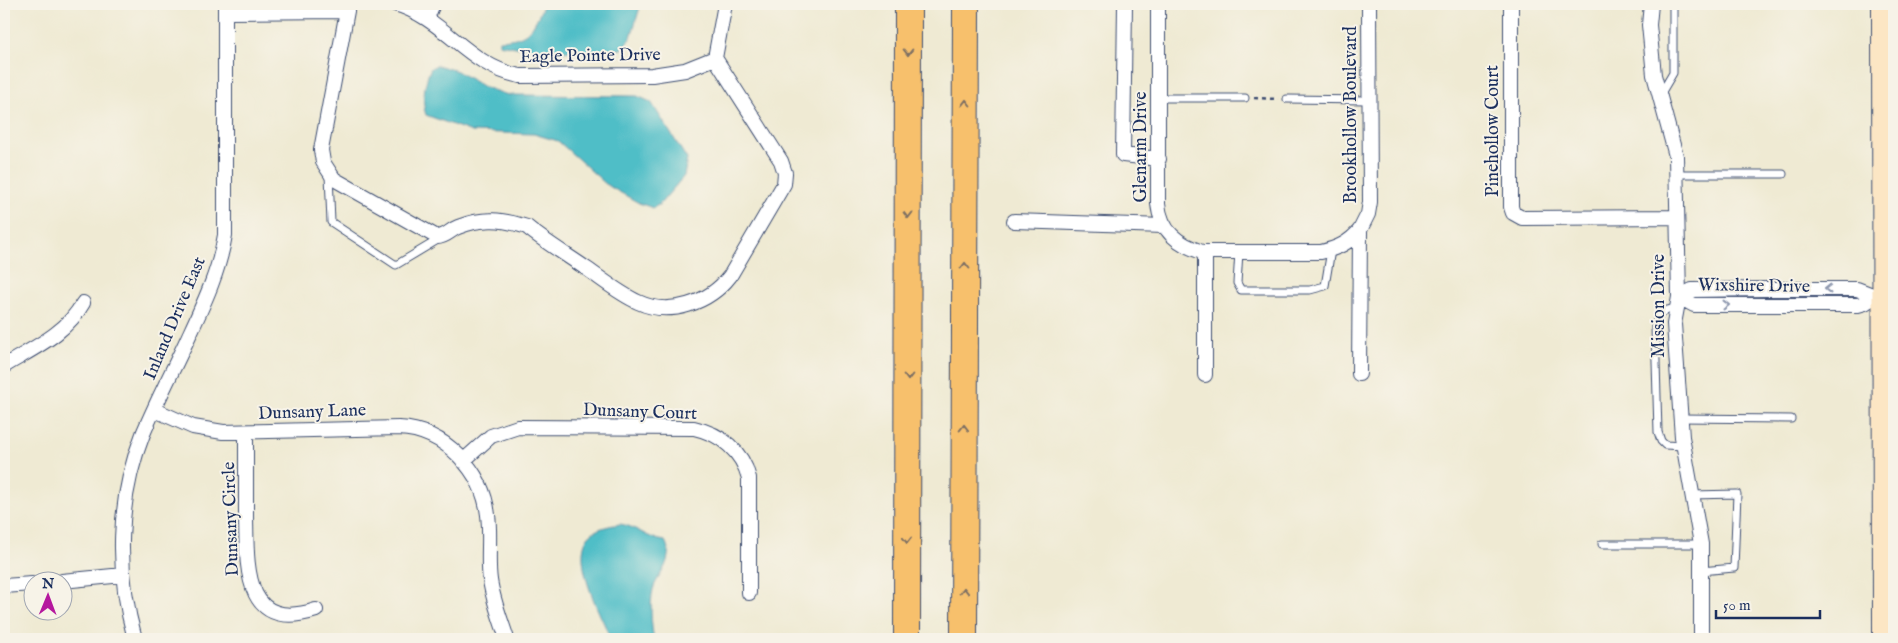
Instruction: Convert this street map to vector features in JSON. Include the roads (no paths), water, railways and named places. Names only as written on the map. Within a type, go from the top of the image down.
[{"type":"highway","points":[[907,639],[908,4]]},
{"type":"highway","points":[[964,639],[966,4]]},
{"type":"street","name":"Eagle Pointe Drive","points":[[395,4],[427,18],[477,59],[502,72],[520,76],[652,75],[684,70],[715,58]]},
{"type":"street","points":[[427,18],[433,4]]},
{"type":"street","points":[[225,8],[347,7],[321,146],[322,162],[328,173],[338,181],[432,234],[441,237],[456,228],[475,221],[488,219],[508,221],[527,227],[629,298],[644,305],[680,307],[702,300],[713,293],[735,269],[781,192],[785,177],[782,161],[715,58],[725,4]]},
{"type":"street","points":[[1125,4],[1123,155],[1159,159]]},
{"type":"street","name":"Glenarm Drive","points":[[1158,4],[1160,98],[1159,210],[1164,226]]},
{"type":"street","name":"Brookhollow Boulevard","points":[[1360,374],[1360,230],[1365,221],[1369,206],[1369,4]]},
{"type":"street","name":"Pinehollow Court","points":[[1511,4],[1511,207],[1513,213],[1522,218],[1677,218]]},
{"type":"street","name":"Mission Drive","points":[[1651,4],[1649,25],[1654,75],[1676,156],[1678,302],[1674,324],[1680,418],[1701,544],[1701,639]]},
{"type":"street","points":[[1882,4],[1884,295],[1883,639]]},
{"type":"street","name":"Inland Drive East","points":[[135,639],[123,575],[122,534],[127,490],[141,441],[212,286],[223,249],[226,209],[225,8]]},
{"type":"street","points":[[1014,221],[1164,226],[1175,240],[1184,246],[1205,252],[1331,250],[1351,240],[1360,230]]},
{"type":"street","points":[[1205,252],[1206,375]]},
{"type":"street","name":"Wixshire Drive","points":[[1678,302],[1694,305],[1848,305],[1865,303],[1884,295]]},
{"type":"street","points":[[4,366],[54,336],[73,319],[83,303]]},
{"type":"street","name":"Dunsany Lane","points":[[155,410],[193,427],[223,432],[406,428],[437,440],[463,461],[475,477],[486,502],[489,522],[490,583],[507,639]]},
{"type":"street","name":"Dunsany Court","points":[[463,461],[491,436],[518,427],[694,428],[713,434],[734,449],[745,466],[749,478],[749,593]]},
{"type":"street","name":"Dunsany Circle","points":[[246,432],[247,565],[253,591],[260,602],[274,612],[298,616],[316,610]]},
{"type":"street","points":[[72,580],[123,575]]},
{"type":"street","points":[[4,586],[22,585]]},
{"type":"lane","points":[[1660,96],[1672,73],[1673,4]]},
{"type":"lane","points":[[1160,98],[1245,98]]},
{"type":"lane","points":[[1287,99],[1368,100]]},
{"type":"lane","points":[[328,173],[331,222],[396,264],[446,235]]},
{"type":"lane","points":[[1676,174],[1783,174]]},
{"type":"lane","points":[[1239,252],[1237,283],[1241,290],[1310,290],[1325,286],[1331,250]]},
{"type":"lane","points":[[1678,302],[1658,315],[1655,326],[1658,432],[1665,445],[1684,446]]},
{"type":"lane","points":[[1680,418],[1791,419]]},
{"type":"lane","points":[[1692,495],[1738,494],[1734,568],[1701,571]]},
{"type":"lane","points":[[1602,544],[1701,544]]},
{"type":"water","points":[[544,4],[641,4],[631,37],[622,49],[560,51],[529,49],[499,44],[499,40],[524,35],[529,31]]},
{"type":"water","points":[[437,65],[457,71],[484,87],[508,95],[637,96],[651,102],[687,159],[684,176],[660,204],[653,208],[639,203],[607,185],[558,141],[534,134],[472,132],[426,115],[424,104],[425,85],[431,68]]},
{"type":"water","points":[[620,524],[665,541],[667,547],[668,558],[653,589],[651,603],[654,639],[609,639],[608,632],[588,585],[583,558],[584,547],[588,537],[598,529]]}]
